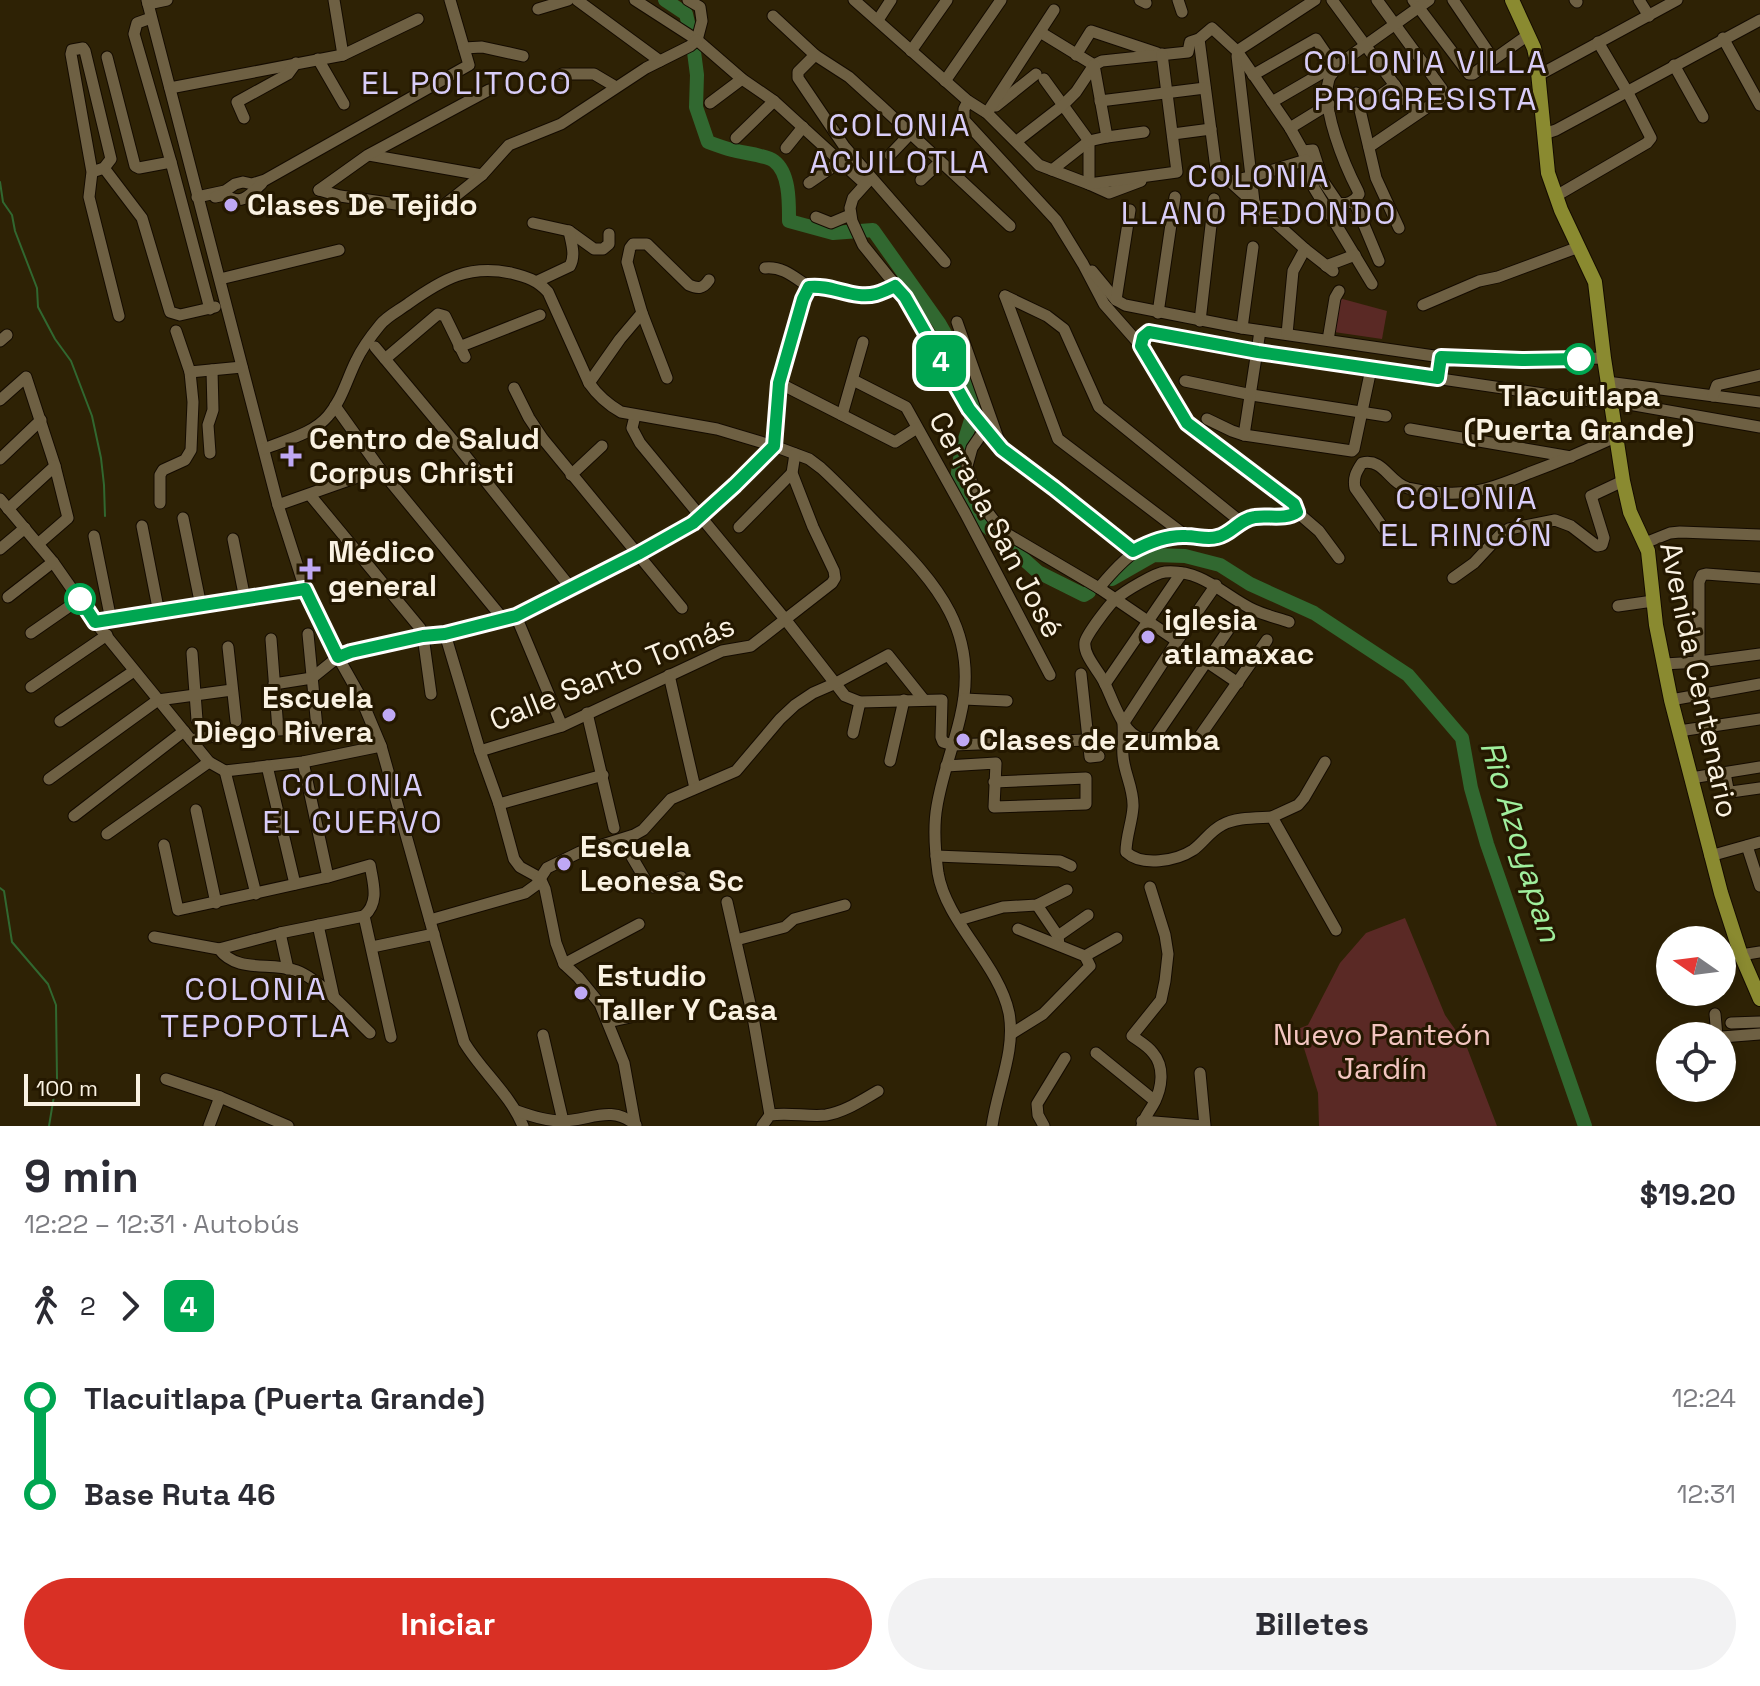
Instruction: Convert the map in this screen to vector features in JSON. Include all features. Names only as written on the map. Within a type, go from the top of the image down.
[{"type":"main road","name":"Avenida Centenario","points":[[1512,0],[1534,48],[1548,173],[1595,282],[1615,437],[1630,512],[1649,558],[1653,601],[1671,700],[1710,856],[1741,955],[1760,999]]},
{"type":"street","points":[[167,0],[148,2],[151,18],[278,505],[305,589],[360,696],[381,746],[464,1042],[517,1111],[523,1126]]},
{"type":"street","points":[[334,0],[343,55]]},
{"type":"street","points":[[198,199],[225,193],[232,200],[239,201],[265,180],[469,65],[450,0]]},
{"type":"street","points":[[538,9],[568,0]]},
{"type":"street","points":[[577,0],[660,61]]},
{"type":"street","points":[[635,0],[697,40],[868,181]]},
{"type":"street","points":[[489,90],[368,155],[319,190],[340,196],[438,210],[482,175],[509,145],[561,124],[616,87],[690,46],[697,40],[702,21],[700,3],[688,0]]},
{"type":"street","points":[[854,0],[968,101],[987,113],[1039,165],[1089,184],[1177,172],[1162,54]]},
{"type":"street","points":[[878,20],[891,0]]},
{"type":"street","points":[[911,51],[947,0]]},
{"type":"street","points":[[945,81],[1001,0]]},
{"type":"street","points":[[1237,51],[1315,0]]},
{"type":"street","points":[[1332,0],[1416,114]]},
{"type":"street","points":[[1369,147],[1441,98],[1442,94],[1442,89],[1377,0]]},
{"type":"street","points":[[1453,0],[1493,59]]},
{"type":"street","points":[[1639,0],[1649,16]]},
{"type":"street","points":[[1539,75],[1677,0]]},
{"type":"street","points":[[1379,261],[1329,113],[1328,81],[1334,70],[1420,2],[1469,74],[1528,35]]},
{"type":"street","points":[[987,113],[1054,10]]},
{"type":"street","points":[[773,16],[815,55],[849,77],[1010,226]]},
{"type":"street","points":[[151,18],[137,23],[134,34],[210,309]]},
{"type":"street","points":[[170,88],[343,55],[418,19]]},
{"type":"street","points":[[1544,134],[1760,20]]},
{"type":"street","points":[[1017,141],[1062,106],[1094,65],[1102,61],[1188,52],[1190,42],[1212,28],[1237,51],[1290,128],[1304,156],[1314,188],[1372,284]]},
{"type":"street","points":[[1076,55],[1091,31],[1162,54]]},
{"type":"street","points":[[1040,32],[1094,65]]},
{"type":"street","points":[[1723,38],[1760,105]]},
{"type":"street","points":[[1199,39],[1216,169],[1330,269],[1355,255]]},
{"type":"street","points":[[1253,75],[1316,39],[1334,70]]},
{"type":"street","points":[[1556,196],[1651,138],[1598,42]]},
{"type":"street","points":[[464,48],[482,47],[523,56]]},
{"type":"street","points":[[92,172],[104,168],[111,159],[85,51],[76,48],[71,54],[92,172],[89,197],[119,316]]},
{"type":"street","points":[[1237,51],[1254,202]]},
{"type":"street","points":[[815,55],[797,75],[868,181],[945,262]]},
{"type":"street","points":[[107,57],[135,166],[139,168],[171,162]]},
{"type":"street","points":[[318,59],[344,104]]},
{"type":"street","points":[[244,118],[237,102],[288,74],[296,63]]},
{"type":"street","points":[[1019,63],[1071,97]]},
{"type":"street","points":[[1094,65],[1107,137]]},
{"type":"street","points":[[1674,65],[1703,117]]},
{"type":"street","points":[[1272,102],[1322,73],[1334,70]]},
{"type":"street","points":[[562,74],[594,74],[616,87]]},
{"type":"street","points":[[1040,76],[1089,141],[1089,184]]},
{"type":"street","points":[[987,113],[1040,76]]},
{"type":"street","points":[[710,103],[742,79]]},
{"type":"street","points":[[1360,109],[1395,85]]},
{"type":"street","points":[[1100,101],[1205,88]]},
{"type":"street","points":[[1356,93],[1376,178],[1399,228]]},
{"type":"street","points":[[736,138],[774,101]]},
{"type":"street","points":[[968,101],[964,120],[1056,220],[1104,304],[1141,346],[1187,423],[1294,504],[1297,512],[1319,531],[1339,558]]},
{"type":"street","points":[[1290,128],[1329,104]]},
{"type":"street","points":[[786,148],[803,127]]},
{"type":"street","points":[[1173,134],[1211,129]]},
{"type":"street","points":[[1052,170],[1089,141],[1144,132]]},
{"type":"street","points":[[890,155],[911,133]]},
{"type":"street","points":[[1230,181],[1251,177],[1313,150],[1323,181],[1338,203],[1346,204],[1356,196]]},
{"type":"street","points":[[368,155],[482,175]]},
{"type":"street","points":[[809,183],[841,161]]},
{"type":"street","points":[[921,180],[940,162]]},
{"type":"street","points":[[104,168],[142,218],[170,312],[180,315],[226,302]]},
{"type":"street","points":[[868,181],[853,198],[851,218],[863,245],[905,297],[969,409],[1002,449],[1133,551]]},
{"type":"street","points":[[1158,313],[1175,197]]},
{"type":"street","points":[[1200,321],[1214,199]]},
{"type":"street","points":[[1116,300],[1130,210]]},
{"type":"street","points":[[816,217],[831,223],[851,218]]},
{"type":"street","points":[[533,223],[569,231],[594,249],[603,249],[609,244],[609,234]]},
{"type":"street","points":[[538,281],[570,266],[573,256],[569,231]]},
{"type":"street","points":[[667,378],[642,313],[627,262],[630,248],[633,244],[647,244],[689,285],[701,288],[709,280]]},
{"type":"street","points":[[1242,328],[1253,247]]},
{"type":"street","points":[[1423,305],[1479,281],[1579,247]]},
{"type":"street","points":[[1287,334],[1293,271],[1305,249]]},
{"type":"street","points":[[220,279],[339,250]]},
{"type":"street","points":[[1083,264],[1116,300],[1125,305],[1200,321],[1441,357],[1522,360],[1604,358]]},
{"type":"street","points":[[765,268],[775,267],[785,271],[809,287],[861,295],[874,295],[895,286]]},
{"type":"street","points":[[264,449],[318,425],[335,406],[357,358],[382,322],[427,290],[454,276],[474,270],[498,270],[538,281],[548,292],[589,383],[609,405],[635,416],[706,427],[774,446],[809,459],[835,482],[919,567],[945,601],[963,648],[966,665],[964,699],[937,806],[936,856],[946,898],[1003,996],[1009,1013],[1010,1047],[992,1126]]},
{"type":"street","points":[[274,684],[312,678],[338,657],[351,652],[510,618],[693,523],[774,446],[779,383],[809,287]]},
{"type":"street","points":[[1328,340],[1339,291]]},
{"type":"street","points":[[1186,536],[1058,439],[1005,296],[1047,316],[1064,329],[1099,407],[1241,522]]},
{"type":"street","points":[[589,383],[642,313]]},
{"type":"street","points":[[385,359],[438,314],[445,316],[462,352],[540,315]]},
{"type":"street","points":[[957,322],[1002,449]]},
{"type":"street","points":[[160,503],[160,475],[163,470],[185,460],[191,450],[193,402],[190,372],[176,331]]},
{"type":"street","points":[[1244,435],[1260,331]]},
{"type":"street","points":[[1141,346],[1143,337],[1149,332],[1258,352],[1611,404],[1623,403],[1760,427]]},
{"type":"street","points":[[842,415],[863,342]]},
{"type":"street","points":[[375,347],[571,588]]},
{"type":"street","points":[[1438,378],[1441,357]]},
{"type":"street","points":[[190,372],[242,367]]},
{"type":"street","points":[[1207,419],[1244,435],[1349,452],[1354,449],[1371,369]]},
{"type":"street","points":[[210,453],[208,425],[213,410],[212,370]]},
{"type":"street","points":[[1713,396],[1717,385],[1760,375]]},
{"type":"street","points":[[0,400],[26,377],[55,466],[68,518],[38,544]]},
{"type":"street","name":"Cerrada San José","points":[[853,380],[906,407],[1050,675]]},
{"type":"street","points":[[1185,381],[1386,416]]},
{"type":"street","points":[[1607,382],[1760,402]]},
{"type":"street","points":[[779,383],[895,442],[917,428]]},
{"type":"street","points":[[514,388],[536,428],[571,475],[682,608]]},
{"type":"street","points":[[335,406],[380,469],[510,618],[562,726]]},
{"type":"street","points":[[635,416],[632,428],[640,443],[845,696],[860,702],[942,700],[941,737],[943,742],[953,745],[1087,740]]},
{"type":"street","points":[[0,459],[41,420]]},
{"type":"street","points":[[983,426],[967,466],[976,497],[1002,531],[1099,588],[1177,641]]},
{"type":"street","points":[[1410,429],[1571,457]]},
{"type":"street","points":[[1384,529],[1355,488],[1356,472],[1362,463],[1371,461],[1379,464],[1396,483],[1407,488],[1453,493],[1476,491],[1507,482],[1615,437]]},
{"type":"street","points":[[571,475],[602,446]]},
{"type":"street","points":[[739,527],[792,473],[795,454]]},
{"type":"street","points":[[8,509],[55,466]]},
{"type":"street","points":[[278,505],[380,469]]},
{"type":"street","name":"Calle Santo Tomás","points":[[480,751],[562,726],[722,651],[751,646],[835,578],[792,473]]},
{"type":"street","points":[[1453,578],[1474,563],[1509,529],[1555,520],[1571,526],[1597,546],[1602,545],[1604,538],[1591,496],[1623,481]]},
{"type":"street","points":[[310,495],[420,628],[431,694]]},
{"type":"street","points":[[0,499],[209,762],[225,771],[303,762],[381,746]]},
{"type":"street","points":[[1099,588],[1133,551],[1150,542],[1170,537],[1219,537],[1250,518],[1290,516],[1297,512]]},
{"type":"street","points":[[183,518],[201,606]]},
{"type":"street","points":[[142,526],[159,613]]},
{"type":"street","points":[[0,549],[25,528]]},
{"type":"street","points":[[1645,543],[1680,532],[1760,535]]},
{"type":"street","points":[[94,536],[111,620]]},
{"type":"street","points":[[233,539],[245,599]]},
{"type":"street","points":[[8,597],[53,562]]},
{"type":"street","points":[[1289,622],[1252,609],[1202,578],[1165,572],[1151,576],[1115,599],[1088,635],[1084,646],[1086,652],[1123,724],[1123,757],[1133,807],[1126,852],[1132,858],[1149,861],[1171,859],[1194,850],[1220,825],[1272,817],[1298,805],[1311,789],[1325,762]]},
{"type":"street","points":[[1105,684],[1181,573]]},
{"type":"street","points":[[1699,662],[1699,582],[1702,575],[1760,578]]},
{"type":"street","points":[[1123,724],[1216,585]]},
{"type":"street","points":[[95,622],[305,589]]},
{"type":"street","points":[[31,633],[80,599]]},
{"type":"street","points":[[1618,606],[1653,601]]},
{"type":"street","points":[[1123,724],[1141,738],[1147,740],[1155,737],[1235,620]]},
{"type":"street","points":[[271,639],[278,730],[317,728],[308,634]]},
{"type":"street","points":[[445,634],[517,864],[540,878],[564,964],[600,1004],[624,1063],[636,1125]]},
{"type":"street","points":[[31,687],[107,635]]},
{"type":"street","points":[[1195,743],[1267,640]]},
{"type":"street","points":[[228,647],[236,721]]},
{"type":"street","points":[[192,653],[197,720]]},
{"type":"street","points":[[1664,664],[1760,654]]},
{"type":"street","points":[[430,920],[525,893],[536,885],[547,868],[580,852],[622,840],[643,830],[671,799],[736,771],[795,705],[888,655],[924,700]]},
{"type":"street","points":[[1207,662],[1238,683]]},
{"type":"street","points":[[60,721],[134,671]]},
{"type":"street","points":[[1081,674],[1087,740],[1094,756]]},
{"type":"street","points":[[669,675],[695,788]]},
{"type":"street","points":[[1671,700],[1760,684]]},
{"type":"street","points":[[49,779],[158,700],[232,690]]},
{"type":"street","points":[[964,699],[1007,701]]},
{"type":"street","points":[[890,761],[904,700]]},
{"type":"street","points":[[853,733],[860,702]]},
{"type":"street","points":[[587,713],[614,828]]},
{"type":"street","points":[[1679,731],[1760,719]]},
{"type":"street","points":[[74,816],[188,735],[225,734]]},
{"type":"street","points":[[107,834],[209,762]]},
{"type":"street","points":[[303,762],[328,877]]},
{"type":"street","points":[[946,766],[996,763],[994,782],[994,807],[1086,804],[1086,778],[994,782]]},
{"type":"street","points":[[267,766],[295,884]]},
{"type":"street","points":[[1691,778],[1760,767]]},
{"type":"street","points":[[225,771],[256,894]]},
{"type":"street","points":[[1725,773],[1731,792],[1760,788]]},
{"type":"street","points":[[499,804],[603,775]]},
{"type":"street","points":[[196,810],[216,903]]},
{"type":"street","points":[[1272,817],[1336,930]]},
{"type":"street","points":[[622,840],[649,886],[681,877]]},
{"type":"street","points":[[1710,856],[1760,842]]},
{"type":"street","points":[[154,937],[219,949],[364,916],[373,904],[375,895],[370,865],[178,910],[164,845]]},
{"type":"street","points":[[1747,846],[1760,886]]},
{"type":"street","points":[[936,856],[1060,861],[1071,866]]},
{"type":"street","points":[[1150,887],[1168,954],[1161,1000],[1132,1036],[1155,1054],[1162,1072],[1160,1090],[1142,1124],[1204,1126],[1200,1073]]},
{"type":"street","points":[[959,920],[1003,907],[1037,905],[1067,890]]},
{"type":"street","points":[[727,902],[753,1017],[770,1115]]},
{"type":"street","points":[[736,940],[785,927],[794,919],[845,905]]},
{"type":"street","points":[[1037,905],[1058,941]]},
{"type":"street","points":[[1058,941],[1088,915]]},
{"type":"street","points":[[364,916],[391,1037]]},
{"type":"street","points":[[564,964],[639,924]]},
{"type":"street","points":[[318,925],[334,999]]},
{"type":"street","points":[[1018,929],[1058,941],[1088,960]]},
{"type":"street","points":[[280,933],[288,969]]},
{"type":"street","points":[[372,947],[434,934]]},
{"type":"street","points":[[1088,960],[1117,938]]},
{"type":"street","points":[[219,949],[234,963],[288,969],[309,976],[370,1033]]},
{"type":"street","points":[[1741,955],[1760,952]]},
{"type":"street","points":[[1011,1034],[1043,1014],[1089,969],[1088,960]]},
{"type":"street","points":[[608,1022],[644,1014]]},
{"type":"street","points":[[1715,1014],[1716,1022]]},
{"type":"street","points":[[1736,1023],[1760,1022]]},
{"type":"street","points":[[1736,1035],[1760,1034]]},
{"type":"street","points":[[543,1035],[563,1121]]},
{"type":"street","points":[[1096,1053],[1155,1101]]},
{"type":"street","points":[[1044,1126],[1037,1104],[1065,1058]]},
{"type":"street","points":[[166,1079],[220,1097],[284,1125]]},
{"type":"street","points":[[762,1126],[770,1115],[824,1115],[841,1111],[878,1091]]},
{"type":"street","points":[[209,1126],[220,1097]]},
{"type":"street","points":[[517,1111],[545,1120],[563,1121],[610,1113],[636,1125]]},
{"type":"green space","points":[[1339,298],[1387,311],[1382,339],[1334,332]]},
{"type":"green space","name":"Nuevo Panteón Jardín","points":[[1405,918],[1445,1015],[1466,1045],[1497,1126],[1319,1126],[1318,1093],[1298,1029],[1308,1025],[1340,963],[1366,933]]},
{"type":"waterway","name":"Rio Azoyapan","points":[[665,0],[686,14],[689,27]]},
{"type":"waterway","name":"Rio Azoyapan","points":[[693,44],[697,75],[696,107],[708,142],[774,161],[786,181],[789,221],[833,233],[873,230],[939,323],[959,358],[974,410],[961,452],[957,479],[983,523],[1038,572],[1084,595],[1089,592]]},
{"type":"waterway","points":[[0,182],[3,202],[12,215],[37,288],[38,307],[71,361],[92,416],[101,458],[105,516]]},
{"type":"waterway","name":"Rio Azoyapan","points":[[1112,579],[1154,555],[1185,556],[1220,565],[1250,584],[1314,613],[1408,675],[1462,738],[1471,788],[1487,844],[1585,1126]]},
{"type":"waterway","points":[[0,888],[4,891],[12,942],[48,984],[56,1005],[57,1078],[49,1126]]},
{"type":"bus line","name":"4","points":[[80,599],[95,622],[305,589],[338,657],[516,616],[693,523],[774,446],[779,383],[788,345],[809,287],[874,295],[895,286],[905,297],[969,409],[1002,449],[1133,551],[1150,542],[1170,537],[1219,537],[1250,518],[1290,516],[1297,512],[1294,504],[1187,423],[1141,346],[1143,337],[1149,332],[1258,352],[1438,378],[1441,357],[1579,359]]},
{"type":"place","name":"Clases De Tejido","points":[[231,205]]},
{"type":"place","name":"Tlacuitlapa (Puerta Grande)","points":[[1579,359]]},
{"type":"place","name":"Centro de Salud Corpus Christi","points":[[291,456]]},
{"type":"place","name":"Médico general","points":[[310,569]]},
{"type":"place","name":"iglesia atlamaxac","points":[[1148,637]]},
{"type":"place","name":"Escuela Diego Rivera","points":[[389,715]]},
{"type":"place","name":"Clases de zumba","points":[[963,740]]},
{"type":"place","name":"Escuela Leonesa Sc","points":[[564,864]]},
{"type":"place","name":"Estudio Taller Y Casa","points":[[581,993]]},
{"type":"district","name":"COLONIA VILLA PROGRESISTA","points":[[1426,80]]},
{"type":"district","name":"EL POLITOCO","points":[[467,83]]},
{"type":"district","name":"COLONIA ACUILOTLA","points":[[900,144]]},
{"type":"district","name":"COLONIA LLANO REDONDO","points":[[1259,194]]},
{"type":"district","name":"COLONIA EL RINCÓN","points":[[1467,516]]},
{"type":"district","name":"COLONIA EL CUERVO","points":[[353,804]]},
{"type":"district","name":"COLONIA TEPOPOTLA","points":[[256,1008]]}]
